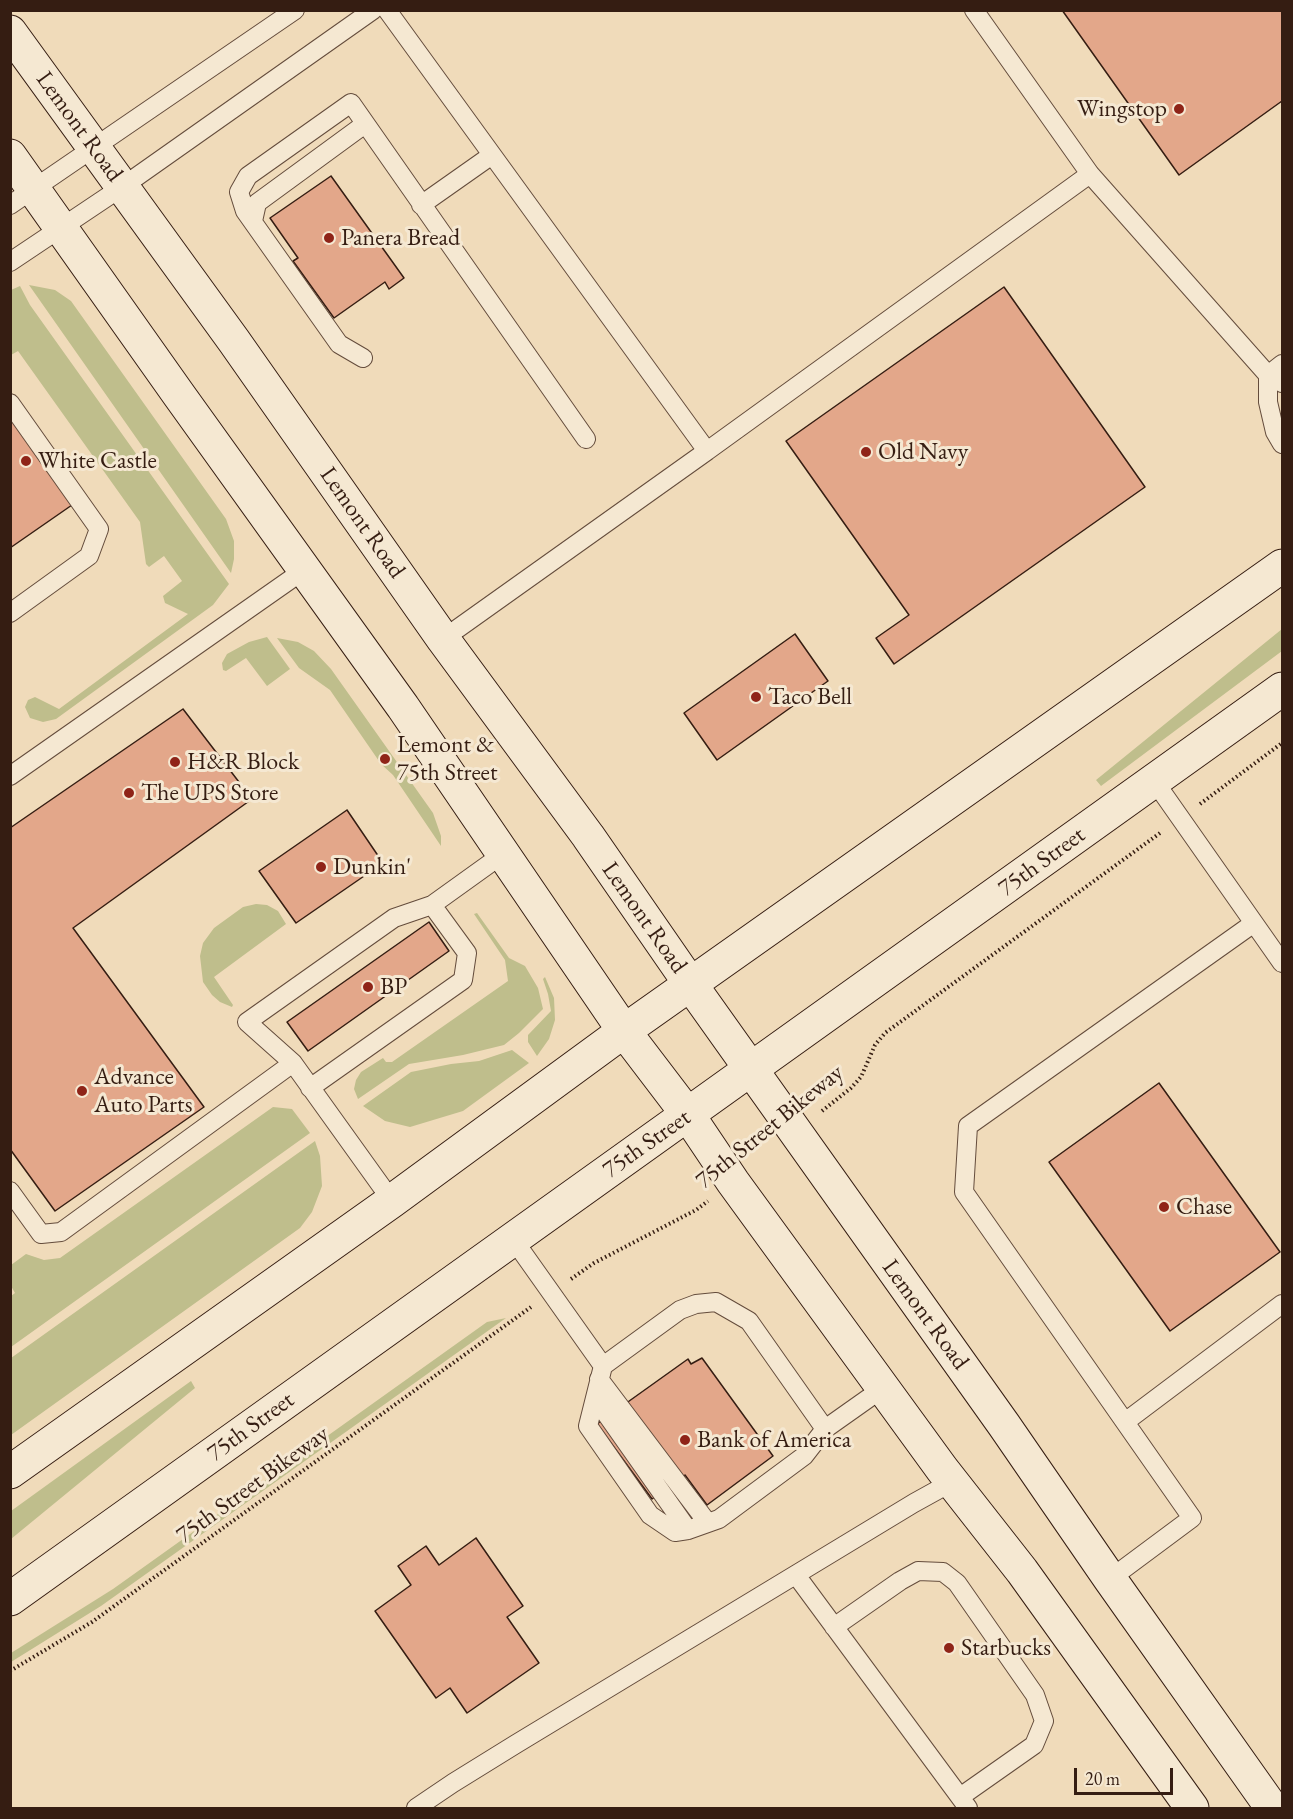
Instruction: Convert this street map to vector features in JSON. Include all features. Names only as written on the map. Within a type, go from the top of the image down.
[{"type":"main road","name":"Lemont Road","points":[[10,32],[443,639],[588,836],[795,1133],[1271,1804]]},
{"type":"main road","points":[[10,156],[22,197],[61,228],[403,707],[624,1031],[688,1115],[733,1182],[952,1482],[1022,1571],[1192,1809]]},
{"type":"main road","points":[[10,1472],[392,1201],[624,1031],[1282,566]]},
{"type":"main road","name":"75th Street","points":[[10,1599],[1282,689]]},
{"type":"lane","points":[[22,197],[295,10]]},
{"type":"lane","points":[[10,262],[123,188],[373,10]]},
{"type":"lane","points":[[387,10],[707,451]]},
{"type":"lane","points":[[974,10],[1090,174],[1275,379]]},
{"type":"lane","points":[[363,358],[339,344],[245,210],[239,192],[248,177],[351,104],[586,439]]},
{"type":"lane","points":[[253,222],[257,203],[365,124]]},
{"type":"lane","points":[[421,205],[492,155]]},
{"type":"lane","points":[[443,639],[1090,174]]},
{"type":"lane","points":[[1282,364],[1268,402],[1275,432],[1282,444]]},
{"type":"lane","points":[[10,403],[99,529],[89,556],[10,613]]},
{"type":"lane","points":[[10,776],[304,570]]},
{"type":"lane","points":[[1155,782],[1282,963]]},
{"type":"lane","points":[[392,1201],[293,1063],[247,1022],[394,918],[432,905],[503,854]]},
{"type":"lane","points":[[310,1088],[463,980],[466,953],[432,905]]},
{"type":"lane","points":[[1110,1579],[1192,1518],[964,1192],[968,1126],[1254,923]]},
{"type":"lane","points":[[10,1191],[41,1234],[61,1232],[293,1063]]},
{"type":"lane","points":[[513,1239],[601,1372],[707,1522]]},
{"type":"lane","points":[[825,1429],[749,1321],[716,1302],[696,1304],[680,1310],[601,1372],[588,1426],[650,1515],[675,1532],[719,1519],[804,1456],[825,1429],[883,1388]]},
{"type":"lane","points":[[1125,1422],[1282,1304]]},
{"type":"lane","points":[[416,1809],[453,1783],[952,1482]]},
{"type":"lane","points":[[796,1575],[834,1627],[964,1803],[1034,1745],[1044,1721],[1035,1695],[957,1583],[943,1572],[918,1571],[834,1627]]},
{"type":"path","points":[[1213,794],[1282,743]]},
{"type":"path","name":"75th Street Bikeway","points":[[795,1133],[851,1088],[861,1077],[875,1045],[885,1033],[1147,844]]},
{"type":"path","name":"75th Street Bikeway","points":[[594,1263],[696,1210],[733,1182]]},
{"type":"path","name":"75th Street Bikeway","points":[[10,1671],[92,1622],[511,1321]]},
{"type":"shaded area","points":[[29,285],[55,290],[71,301],[226,519],[234,541],[231,573]]},
{"type":"shaded area","points":[[20,286],[30,305],[229,584],[213,605],[56,719],[43,722],[30,718],[25,707],[28,700],[35,697],[59,709],[188,614],[165,603],[163,596],[182,581],[164,556],[149,567],[146,564],[140,522],[18,351],[11,355],[11,290]]},
{"type":"shaded area","points":[[1282,629],[1282,651],[1101,786],[1096,780]]},
{"type":"shaded area","points":[[267,637],[290,669],[267,686],[246,658],[226,671],[223,670],[222,663],[227,654],[249,642]]},
{"type":"shaded area","points":[[277,638],[298,642],[314,651],[331,669],[433,813],[441,836],[441,846],[393,775],[381,764],[330,690],[299,668]]},
{"type":"shaded area","points":[[256,904],[267,905],[278,911],[286,924],[214,977],[233,1005],[232,1007],[220,1002],[203,982],[200,956],[203,943],[214,928],[243,907]]},
{"type":"shaded area","points":[[477,913],[509,958],[525,966],[538,988],[543,1009],[504,1045],[409,1064],[358,1099],[354,1089],[361,1072],[383,1058],[386,1062],[392,1062],[508,981],[505,960],[474,914]]},
{"type":"shaded area","points":[[545,977],[554,998],[555,1020],[549,1039],[537,1056],[528,1042],[528,1035],[551,1011],[543,979]]},
{"type":"shaded area","points":[[512,1050],[529,1063],[463,1111],[410,1127],[385,1121],[363,1106],[411,1072],[479,1061]]},
{"type":"shaded area","points":[[273,1107],[292,1109],[310,1133],[11,1347],[11,1296],[15,1293],[11,1286],[11,1265],[26,1254],[44,1260],[60,1258]]},
{"type":"shaded area","points":[[315,1141],[320,1156],[322,1186],[312,1212],[300,1228],[11,1435],[11,1358]]},
{"type":"shaded area","points":[[506,1318],[101,1606],[11,1662],[11,1653],[113,1589],[487,1322]]},
{"type":"shaded area","points":[[191,1381],[195,1388],[11,1539],[11,1511]]},
{"type":"building","points":[[1062,10],[1282,10],[1282,101],[1179,175]]},
{"type":"building","name":"Panera Bread","points":[[331,176],[404,278],[389,289],[385,282],[334,318],[293,261],[298,258],[270,218]]},
{"type":"building","points":[[1004,287],[1145,487],[894,664],[876,638],[909,615],[786,441]]},
{"type":"building","name":"White Castle","points":[[10,417],[72,505],[10,548]]},
{"type":"building","name":"Taco Bell","points":[[795,634],[828,681],[717,760],[684,713]]},
{"type":"building","points":[[183,709],[252,799],[73,928],[204,1107],[55,1211],[10,1149],[10,828]]},
{"type":"building","name":"Dunkin'","points":[[347,810],[383,863],[296,923],[259,871]]},
{"type":"building","name":"BP","points":[[429,922],[449,951],[308,1051],[287,1022]]},
{"type":"building","name":"Chase","points":[[1159,1083],[1280,1252],[1170,1331],[1049,1162]]},
{"type":"building","name":"Bank of America","points":[[702,1358],[773,1456],[707,1505],[685,1475],[652,1499],[597,1424],[688,1359],[691,1364]]},
{"type":"building","points":[[476,1538],[523,1606],[507,1617],[539,1663],[467,1713],[450,1688],[436,1698],[375,1611],[411,1585],[398,1566],[426,1546],[439,1565]]},
{"type":"place","name":"Wingstop","points":[[1179,109]]},
{"type":"place","name":"Panera Bread","points":[[329,238]]},
{"type":"place","name":"Old Navy","points":[[866,452]]},
{"type":"place","name":"White Castle","points":[[26,461]]},
{"type":"place","name":"Taco Bell","points":[[756,697]]},
{"type":"place","name":"Lemont & 75th Street","points":[[385,759]]},
{"type":"place","name":"H&R Block","points":[[175,762]]},
{"type":"place","name":"The UPS Store","points":[[129,793]]},
{"type":"place","name":"Dunkin'","points":[[321,867]]},
{"type":"place","name":"BP","points":[[368,987]]},
{"type":"place","name":"Advance Auto Parts","points":[[82,1091]]},
{"type":"place","name":"Chase","points":[[1164,1207]]},
{"type":"place","name":"Bank of America","points":[[685,1440]]},
{"type":"place","name":"Starbucks","points":[[949,1648]]}]
